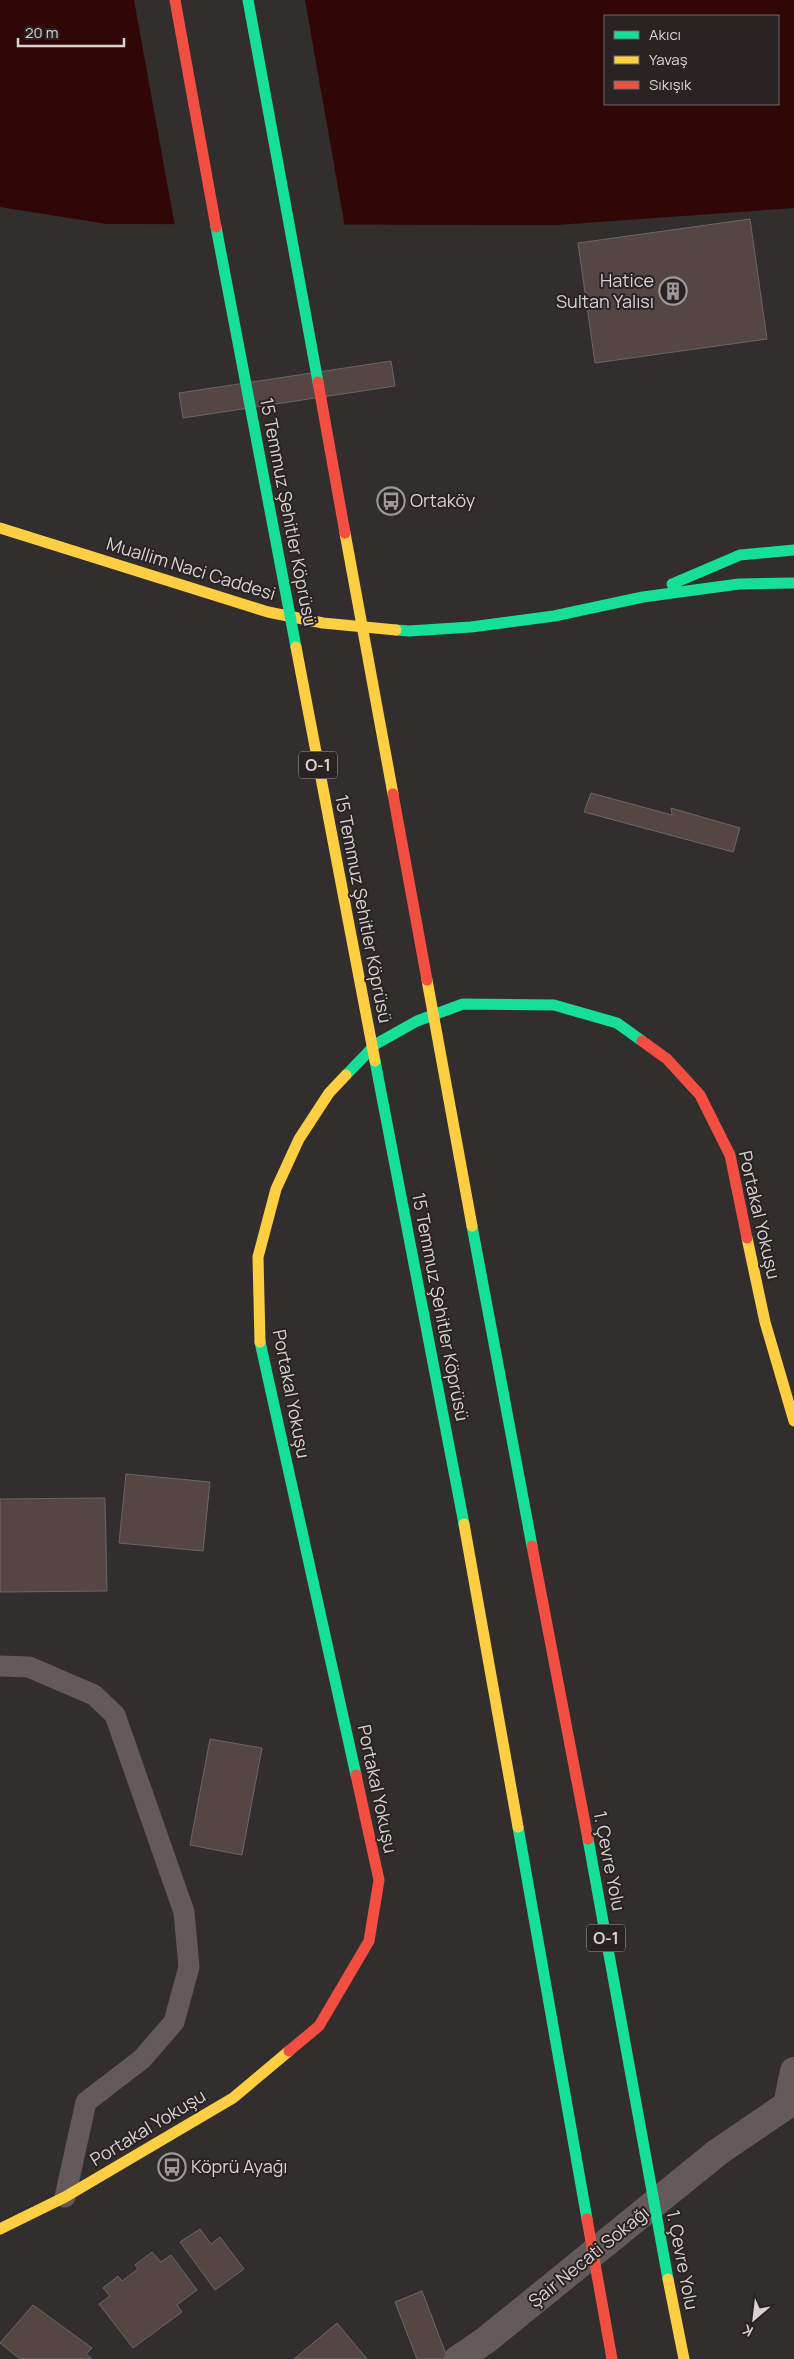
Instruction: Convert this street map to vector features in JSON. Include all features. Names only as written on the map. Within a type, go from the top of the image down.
[{"type":"main road","name":"15 Temmuz Şehitler Köprüsü","points":[[175,0],[226,280],[465,1530],[612,2359]]},
{"type":"main road","name":"1. Çevre Yolu","points":[[248,0],[526,1518],[597,1886],[659,2236],[684,2359]]},
{"type":"main road","name":"Muallim Naci Caddesi","points":[[0,528],[268,612],[323,623],[409,631],[471,627],[554,616],[643,597],[739,584],[794,583]]},
{"type":"main road","name":"Muallim Naci Caddesi","points":[[643,597],[740,555],[794,550]]},
{"type":"main road","name":"Portakal Yokuşu","points":[[0,2229],[65,2197],[233,2098],[319,2026],[369,1940],[379,1880],[260,1341],[258,1257],[276,1189],[299,1139],[329,1093],[376,1044],[417,1022],[463,1004],[554,1005],[617,1023],[667,1059],[700,1095],[730,1156],[765,1322],[794,1421]]},
{"type":"street","points":[[790,2104],[794,2071]]},
{"type":"street","name":"Şair Necati Sokağı","points":[[458,2359],[486,2340],[718,2152],[790,2104]]},
{"type":"lane","points":[[0,1666],[29,1667],[94,1695],[114,1715],[184,1912],[189,1966],[174,2022],[142,2059],[86,2102],[65,2197]]},
{"type":"shaded area","points":[[0,0],[794,0],[794,208],[556,225],[107,224],[0,207]]},
{"type":"pier","points":[[134,0],[305,0],[345,227],[175,227]]},
{"type":"building","name":"Hatice Sultan Yalısı","points":[[750,219],[767,339],[595,363],[578,243]]},
{"type":"building","points":[[391,361],[395,386],[183,418],[179,393]]},
{"type":"building","points":[[591,793],[672,815],[671,808],[740,828],[733,852],[584,812]]},
{"type":"building","points":[[126,1474],[210,1482],[203,1551],[119,1543]]},
{"type":"building","points":[[105,1498],[107,1591],[0,1592],[0,1499]]},
{"type":"building","points":[[210,1739],[262,1748],[242,1855],[190,1845]]},
{"type":"building","points":[[200,2229],[211,2244],[220,2237],[244,2269],[215,2290],[180,2242]]},
{"type":"building","points":[[152,2252],[161,2262],[171,2255],[197,2290],[177,2305],[182,2312],[133,2348],[99,2304],[110,2296],[103,2288],[118,2276],[122,2281],[138,2269],[135,2265]]},
{"type":"building","points":[[422,2291],[446,2354],[443,2359],[417,2359],[395,2302]]},
{"type":"building","points":[[33,2305],[92,2348],[86,2354],[92,2359],[20,2359],[0,2343]]},
{"type":"building","points":[[337,2323],[367,2359],[294,2359]]},
{"type":"traffic: fast","points":[[248,0],[318,382]]},
{"type":"traffic: fast","points":[[216,227],[296,647]]},
{"type":"traffic: fast","points":[[672,584],[740,555],[794,550]]},
{"type":"traffic: fast","points":[[396,630],[409,631],[471,627],[554,616],[643,597],[739,584],[794,583]]},
{"type":"traffic: fast","points":[[346,1075],[376,1044],[417,1021],[463,1004],[554,1005],[617,1023],[642,1041]]},
{"type":"traffic: fast","points":[[375,1061],[464,1524]]},
{"type":"traffic: fast","points":[[472,1226],[532,1546]]},
{"type":"traffic: fast","points":[[260,1342],[356,1775]]},
{"type":"traffic: fast","points":[[518,1827],[587,2219]]},
{"type":"traffic: fast","points":[[588,1839],[668,2279]]},
{"type":"traffic: slow","points":[[0,528],[268,612],[323,623],[396,630]]},
{"type":"traffic: slow","points":[[345,533],[393,794]]},
{"type":"traffic: slow","points":[[296,647],[375,1061]]},
{"type":"traffic: slow","points":[[427,980],[472,1226]]},
{"type":"traffic: slow","points":[[260,1342],[258,1257],[276,1189],[299,1139],[329,1093],[346,1075]]},
{"type":"traffic: slow","points":[[747,1238],[765,1322],[794,1421]]},
{"type":"traffic: slow","points":[[464,1524],[518,1827]]},
{"type":"traffic: slow","points":[[0,2229],[65,2197],[233,2098],[289,2051]]},
{"type":"traffic: slow","points":[[668,2279],[684,2359]]},
{"type":"traffic: jam","points":[[175,0],[216,227]]},
{"type":"traffic: jam","points":[[318,382],[345,533]]},
{"type":"traffic: jam","points":[[393,794],[427,980]]},
{"type":"traffic: jam","points":[[642,1041],[667,1059],[700,1095],[730,1155],[747,1238]]},
{"type":"traffic: jam","points":[[532,1546],[588,1839]]},
{"type":"traffic: jam","points":[[289,2051],[319,2026],[369,1941],[379,1880],[356,1775]]},
{"type":"traffic: jam","points":[[587,2219],[612,2359]]},
{"type":"place","name":"Hatice Sultan Yalısı","points":[[673,291]]},
{"type":"place","name":"Ortaköy","points":[[391,501]]},
{"type":"place","name":"Köprü Ayağı","points":[[172,2167]]}]
